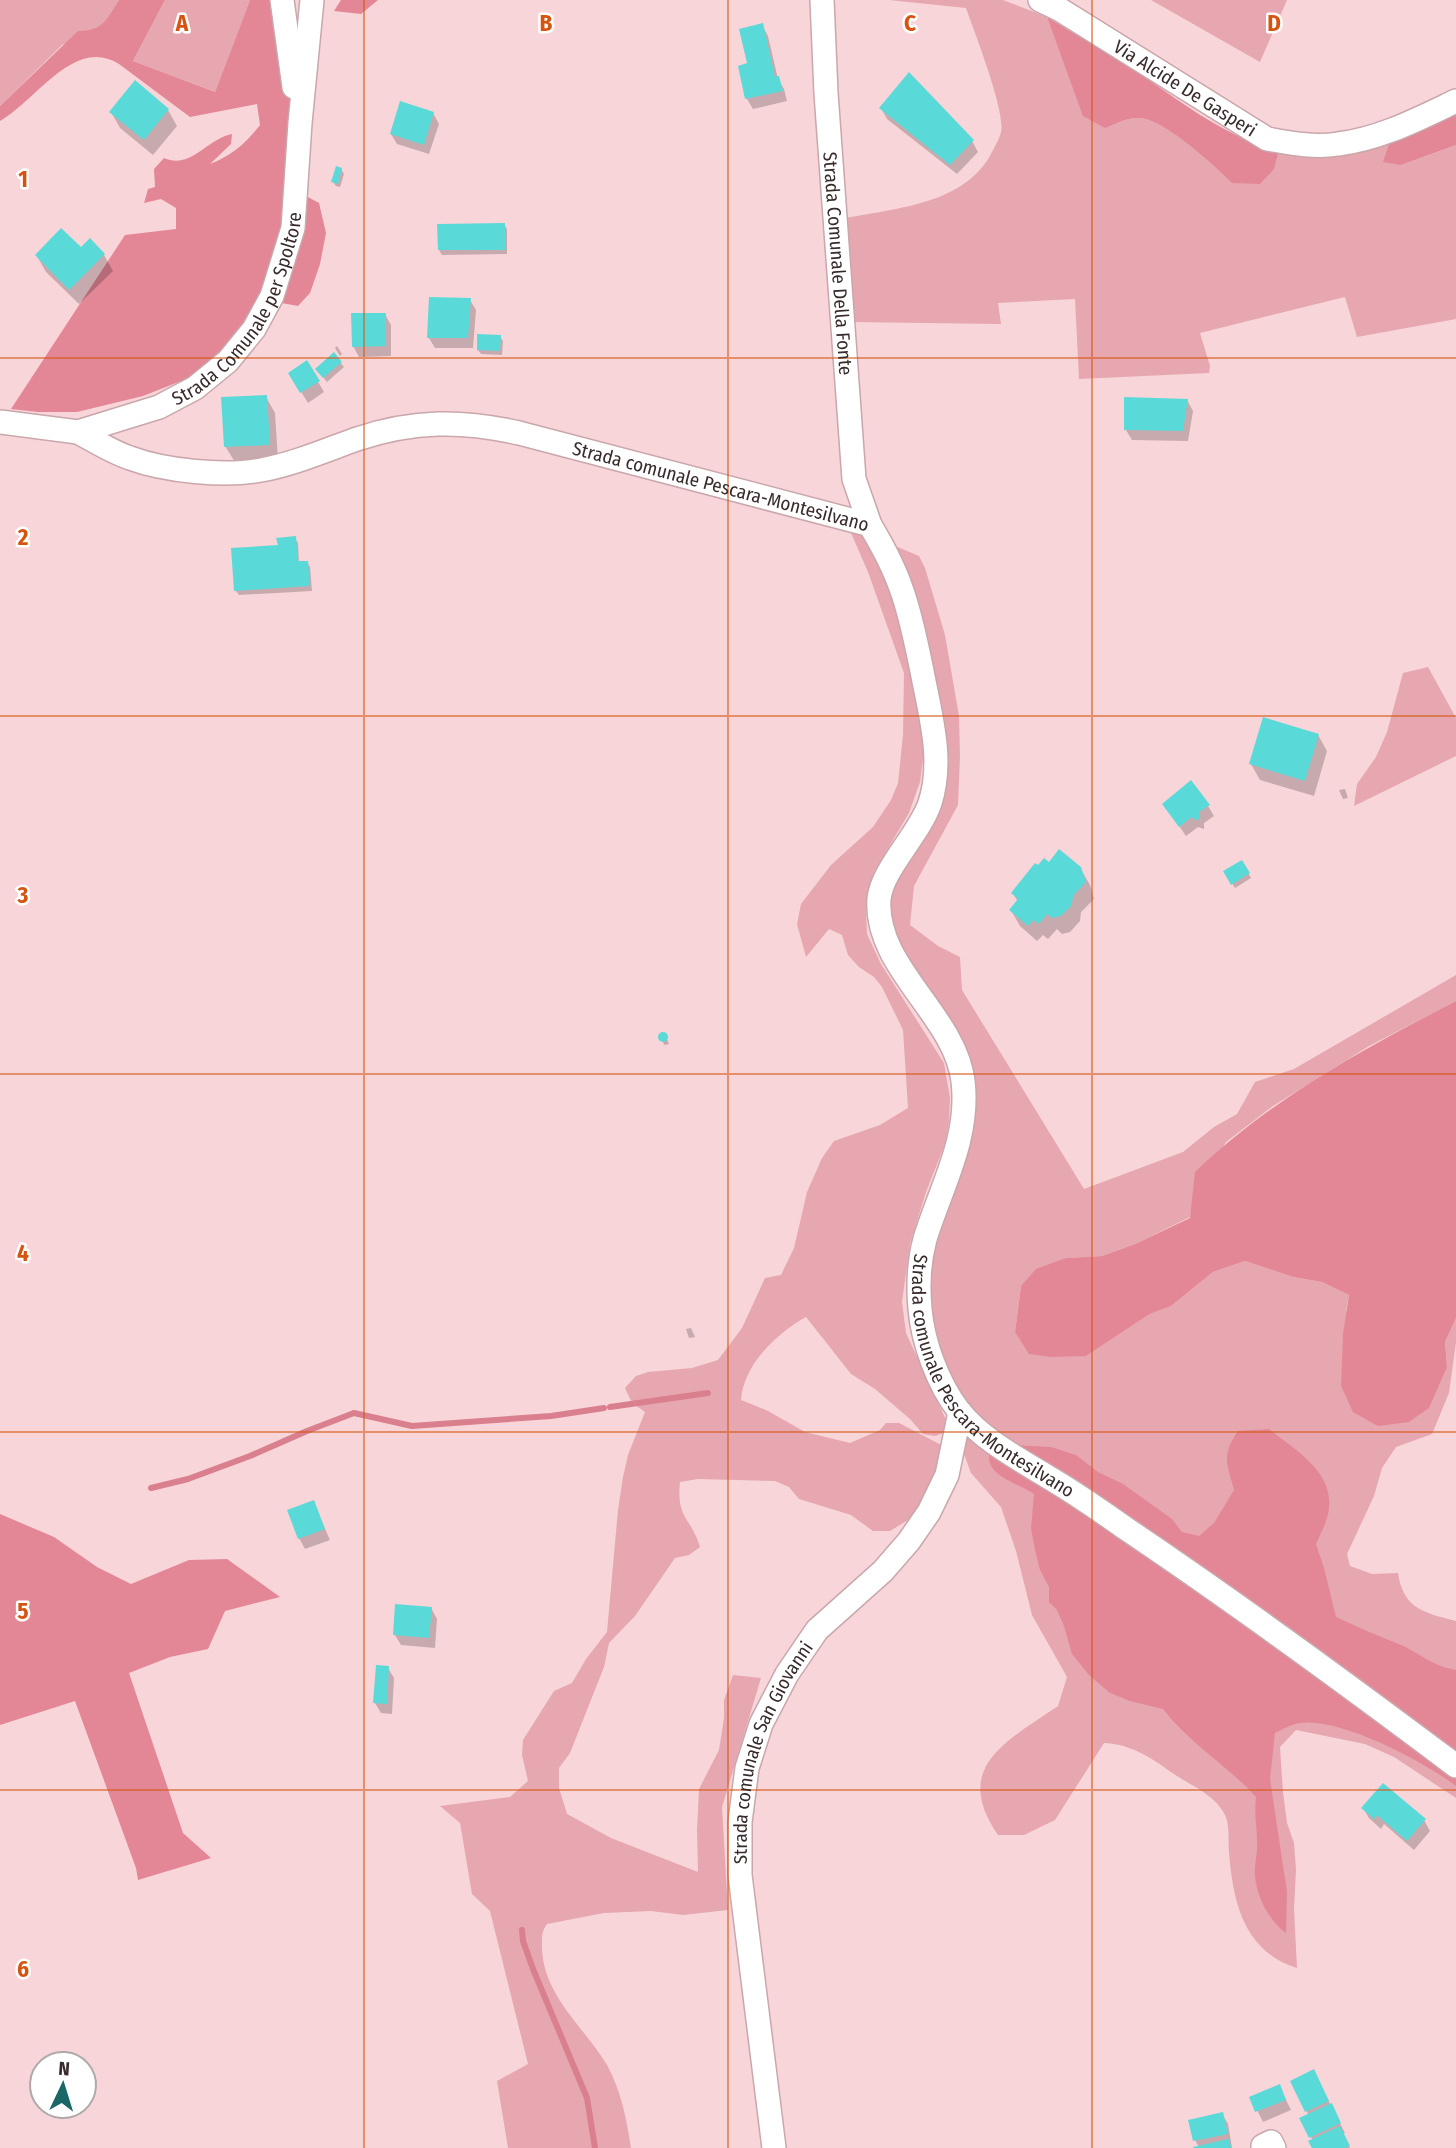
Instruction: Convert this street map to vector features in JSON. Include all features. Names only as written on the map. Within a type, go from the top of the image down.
[{"type":"street","points":[[282,0],[300,122]]},
{"type":"street","points":[[294,0],[308,35]]},
{"type":"street","name":"Strada Comunale per Spoltore","points":[[0,422],[78,432],[159,407],[195,388],[228,360],[254,329],[272,296],[293,228],[312,0]]},
{"type":"street","name":"Strada Comunale per Spoltore","points":[[308,35],[329,0]]},
{"type":"street","name":"Strada Comunale Della Fonte","points":[[822,0],[826,93],[854,479],[870,525]]},
{"type":"street","name":"Via Alcide De Gasperi","points":[[1040,0],[1059,9],[1267,139],[1302,145],[1337,145],[1401,127],[1456,102]]},
{"type":"street","name":"Strada comunale Pescara-Montesilvano","points":[[78,432],[137,461],[187,469],[242,472],[280,466],[358,439],[406,426],[438,423],[482,426],[519,433],[870,525],[889,559],[905,598],[934,733],[936,768],[930,801],[917,831],[880,890],[879,904],[881,929],[894,955],[944,1032],[961,1067],[963,1081],[964,1112],[960,1136],[955,1159],[925,1240],[919,1289],[920,1312],[926,1340],[948,1395],[977,1430],[1000,1447],[1073,1492],[1226,1597],[1456,1766]]},
{"type":"street","name":"Strada comunale San Giovanni","points":[[774,2148],[740,1875],[740,1822],[747,1768],[761,1724],[787,1674],[817,1630],[883,1571],[929,1512],[947,1475],[960,1412]]},
{"type":"street","points":[[1263,2148],[1271,2141],[1274,2148]]},
{"type":"shaded area","points":[[0,0],[119,0],[102,26],[62,45],[0,106]]},
{"type":"shaded area","points":[[119,0],[165,0],[133,61],[215,92],[250,0],[274,0],[306,196],[319,203],[326,233],[320,264],[310,293],[298,306],[276,302],[263,295],[235,336],[194,376],[143,396],[77,412],[11,409],[125,235],[176,229],[176,208],[161,199],[144,203],[148,189],[155,187],[154,169],[164,158],[182,160],[232,134],[231,144],[210,164],[238,148],[260,125],[257,104],[190,117],[119,64],[102,58],[86,58],[71,64],[0,121],[0,106],[78,31],[94,29],[103,23]]},
{"type":"shaded area","points":[[165,0],[250,0],[215,92],[133,61]]},
{"type":"shaded area","points":[[341,0],[378,0],[361,14],[334,11]]},
{"type":"shaded area","points":[[889,0],[1003,0],[1047,17],[1072,83],[1105,127],[1137,118],[1160,125],[1187,143],[1232,183],[1279,150],[1390,139],[1401,165],[1456,145],[1456,319],[1357,337],[1345,297],[1200,333],[1210,366],[1209,373],[1079,379],[1075,299],[998,303],[1001,324],[851,322],[846,218],[908,206],[948,193],[965,183],[980,169],[1001,132],[999,107],[966,8]]},
{"type":"shaded area","points":[[1151,0],[1287,0],[1260,62]]},
{"type":"shaded area","points":[[1047,17],[1221,127],[1279,150],[1274,169],[1260,184],[1232,183],[1187,143],[1160,125],[1137,118],[1105,128],[1083,116]]},
{"type":"shaded area","points":[[1456,89],[1456,145],[1401,165],[1383,162],[1399,114]]},
{"type":"shaded area","points":[[848,526],[919,556],[945,635],[959,716],[958,805],[914,886],[910,925],[938,946],[960,957],[962,990],[1084,1189],[1183,1152],[1214,1127],[1237,1114],[1255,1082],[1294,1069],[1456,975],[1456,1001],[1369,1046],[1273,1106],[1226,1142],[1194,1196],[1190,1217],[1135,1244],[1102,1256],[1066,1258],[1021,1286],[1015,1332],[1086,1356],[1150,1314],[1171,1306],[1213,1272],[1245,1261],[1293,1277],[1322,1282],[1349,1295],[1346,1311],[1447,1367],[1445,1342],[1456,1318],[1456,1342],[1449,1393],[1432,1434],[1396,1447],[1382,1468],[1374,1496],[1347,1554],[1350,1566],[1372,1574],[1398,1573],[1405,1595],[1417,1608],[1456,1621],[1456,1798],[1394,1757],[1365,1744],[1296,1730],[1280,1747],[1287,1823],[1294,1843],[1296,1869],[1294,1909],[1297,1968],[1264,1950],[1244,1922],[1234,1888],[1228,1823],[1221,1808],[1201,1790],[1139,1752],[1104,1743],[1055,1820],[1024,1835],[998,1835],[985,1811],[980,1791],[983,1774],[991,1758],[1020,1731],[1058,1706],[1067,1677],[1032,1615],[1016,1551],[1001,1507],[971,1473],[960,1443],[935,1343],[926,1294],[971,1071],[886,927],[887,894],[936,799],[926,737],[920,782],[909,813],[874,872],[866,910],[867,934],[881,964],[944,1063],[950,1098],[945,1144],[910,1244],[902,1302],[906,1333],[947,1422],[946,1432],[935,1436],[923,1434],[875,1389],[851,1374],[806,1317],[763,1351],[748,1375],[741,1400],[768,1411],[805,1432],[850,1443],[880,1430],[886,1423],[899,1423],[945,1447],[939,1468],[913,1517],[890,1531],[873,1531],[851,1515],[799,1499],[789,1487],[775,1481],[698,1479],[680,1482],[682,1511],[700,1547],[689,1555],[675,1558],[635,1616],[609,1643],[604,1667],[570,1753],[559,1768],[559,1788],[567,1814],[611,1838],[698,1872],[699,1789],[719,1750],[724,1700],[733,1675],[761,1678],[722,1807],[728,1910],[683,1915],[651,1911],[604,1913],[547,1924],[543,1933],[542,1949],[550,1982],[612,2075],[623,2106],[631,2148],[508,2148],[497,2081],[528,2064],[490,1911],[472,1894],[460,1823],[440,1806],[510,1797],[528,1781],[522,1755],[523,1740],[554,1691],[572,1683],[607,1632],[623,1477],[628,1455],[645,1412],[632,1403],[625,1388],[636,1376],[648,1372],[692,1368],[718,1360],[742,1328],[765,1278],[781,1275],[794,1248],[807,1192],[822,1158],[834,1141],[880,1125],[908,1108],[903,1030],[882,987],[848,955],[842,935],[829,929],[806,957],[797,924],[801,904],[831,865],[873,827],[891,800],[898,783],[903,735],[904,673],[868,572]]},
{"type":"shaded area","points":[[1428,667],[1456,718],[1456,756],[1354,806],[1357,784],[1376,757],[1387,732],[1403,673]]},
{"type":"shaded area","points":[[1456,1001],[1456,1318],[1445,1342],[1447,1367],[1429,1408],[1409,1422],[1378,1426],[1353,1412],[1341,1386],[1343,1334],[1349,1295],[1322,1282],[1293,1277],[1245,1261],[1213,1272],[1171,1306],[1150,1314],[1086,1356],[1051,1357],[1029,1354],[1015,1332],[1021,1286],[1036,1269],[1066,1258],[1102,1256],[1190,1218],[1195,1172],[1224,1146],[1286,1098],[1319,1077]]},
{"type":"shaded area","points":[[1269,1429],[1312,1464],[1326,1487],[1329,1499],[1328,1514],[1316,1544],[1336,1617],[1401,1645],[1433,1663],[1456,1670],[1456,1786],[1404,1754],[1337,1727],[1300,1723],[1275,1733],[1270,1779],[1287,1892],[1286,1933],[1269,1915],[1256,1884],[1256,1797],[1185,1733],[1163,1709],[1110,1693],[1089,1675],[1072,1654],[1057,1610],[1049,1602],[1049,1587],[1040,1570],[1035,1550],[1031,1528],[1034,1494],[1002,1477],[991,1465],[989,1457],[991,1448],[1010,1445],[1051,1447],[1076,1455],[1172,1519],[1182,1532],[1199,1536],[1214,1523],[1234,1490],[1227,1454],[1238,1431]]},
{"type":"shaded area","points":[[0,1514],[54,1537],[97,1567],[131,1584],[189,1560],[227,1559],[280,1597],[225,1611],[208,1649],[170,1657],[129,1673],[183,1833],[211,1858],[138,1880],[75,1701],[0,1725]]},
{"type":"building","points":[[763,23],[775,77],[779,76],[783,91],[745,99],[738,66],[747,63],[739,29]]},
{"type":"building","points":[[909,72],[974,140],[950,165],[879,108]]},
{"type":"building","points":[[135,80],[169,109],[144,140],[109,112]]},
{"type":"building","points":[[400,101],[434,112],[424,145],[390,134]]},
{"type":"building","points":[[336,166],[342,168],[338,184],[331,182]]},
{"type":"building","points":[[505,223],[505,250],[438,250],[437,224]]},
{"type":"building","points":[[61,228],[81,247],[90,238],[105,254],[69,290],[35,255]]},
{"type":"building","points":[[429,297],[471,298],[468,338],[427,338]]},
{"type":"building","points":[[351,313],[386,313],[386,346],[352,347]]},
{"type":"building","points":[[477,334],[501,335],[500,351],[477,350]]},
{"type":"building","points":[[334,352],[342,362],[323,378],[315,369]]},
{"type":"building","points":[[307,360],[320,381],[300,393],[288,373]]},
{"type":"building","points":[[267,395],[270,445],[224,447],[221,397]]},
{"type":"building","points":[[1124,397],[1188,399],[1183,431],[1124,430]]},
{"type":"building","points":[[296,536],[298,561],[308,561],[310,586],[234,591],[231,548],[278,545],[276,538]]},
{"type":"building","points":[[1263,717],[1319,734],[1305,781],[1249,764]]},
{"type":"building","points":[[1191,780],[1210,805],[1199,812],[1199,819],[1192,817],[1179,827],[1162,804]]},
{"type":"building","points":[[1059,849],[1081,867],[1086,882],[1073,896],[1072,905],[1061,916],[1052,918],[1047,914],[1039,924],[1033,920],[1028,926],[1009,910],[1018,899],[1011,893],[1035,863],[1038,865],[1044,858],[1049,862]]},
{"type":"building","points":[[1242,860],[1250,873],[1231,885],[1223,871]]},
{"type":"building","points":[[663,1032],[667,1033],[667,1041],[663,1042],[659,1041],[658,1037],[659,1033]]},
{"type":"building","points":[[314,1500],[325,1529],[298,1539],[287,1510]]},
{"type":"building","points":[[395,1604],[432,1607],[429,1638],[393,1635]]},
{"type":"building","points":[[376,1665],[389,1666],[387,1704],[373,1703]]},
{"type":"building","points":[[1383,1783],[1426,1819],[1407,1841],[1377,1815],[1375,1820],[1361,1808]]},
{"type":"building","points":[[1314,2069],[1329,2101],[1305,2112],[1290,2081]]},
{"type":"building","points":[[1280,2084],[1286,2100],[1255,2112],[1249,2097]]},
{"type":"building","points":[[1332,2103],[1341,2123],[1309,2138],[1299,2118]]},
{"type":"building","points":[[1223,2112],[1228,2134],[1193,2141],[1188,2120]]},
{"type":"building","points":[[1340,2126],[1350,2146],[1312,2148],[1308,2141]]},
{"type":"building","points":[[1229,2139],[1231,2148],[1193,2147]]},
{"type":"waterway","points":[[610,1407],[708,1393]]},
{"type":"waterway","points":[[151,1488],[188,1479],[354,1413],[412,1426],[551,1416],[604,1408]]},
{"type":"waterway","points":[[522,1930],[533,1969],[587,2098],[595,2148]]}]
